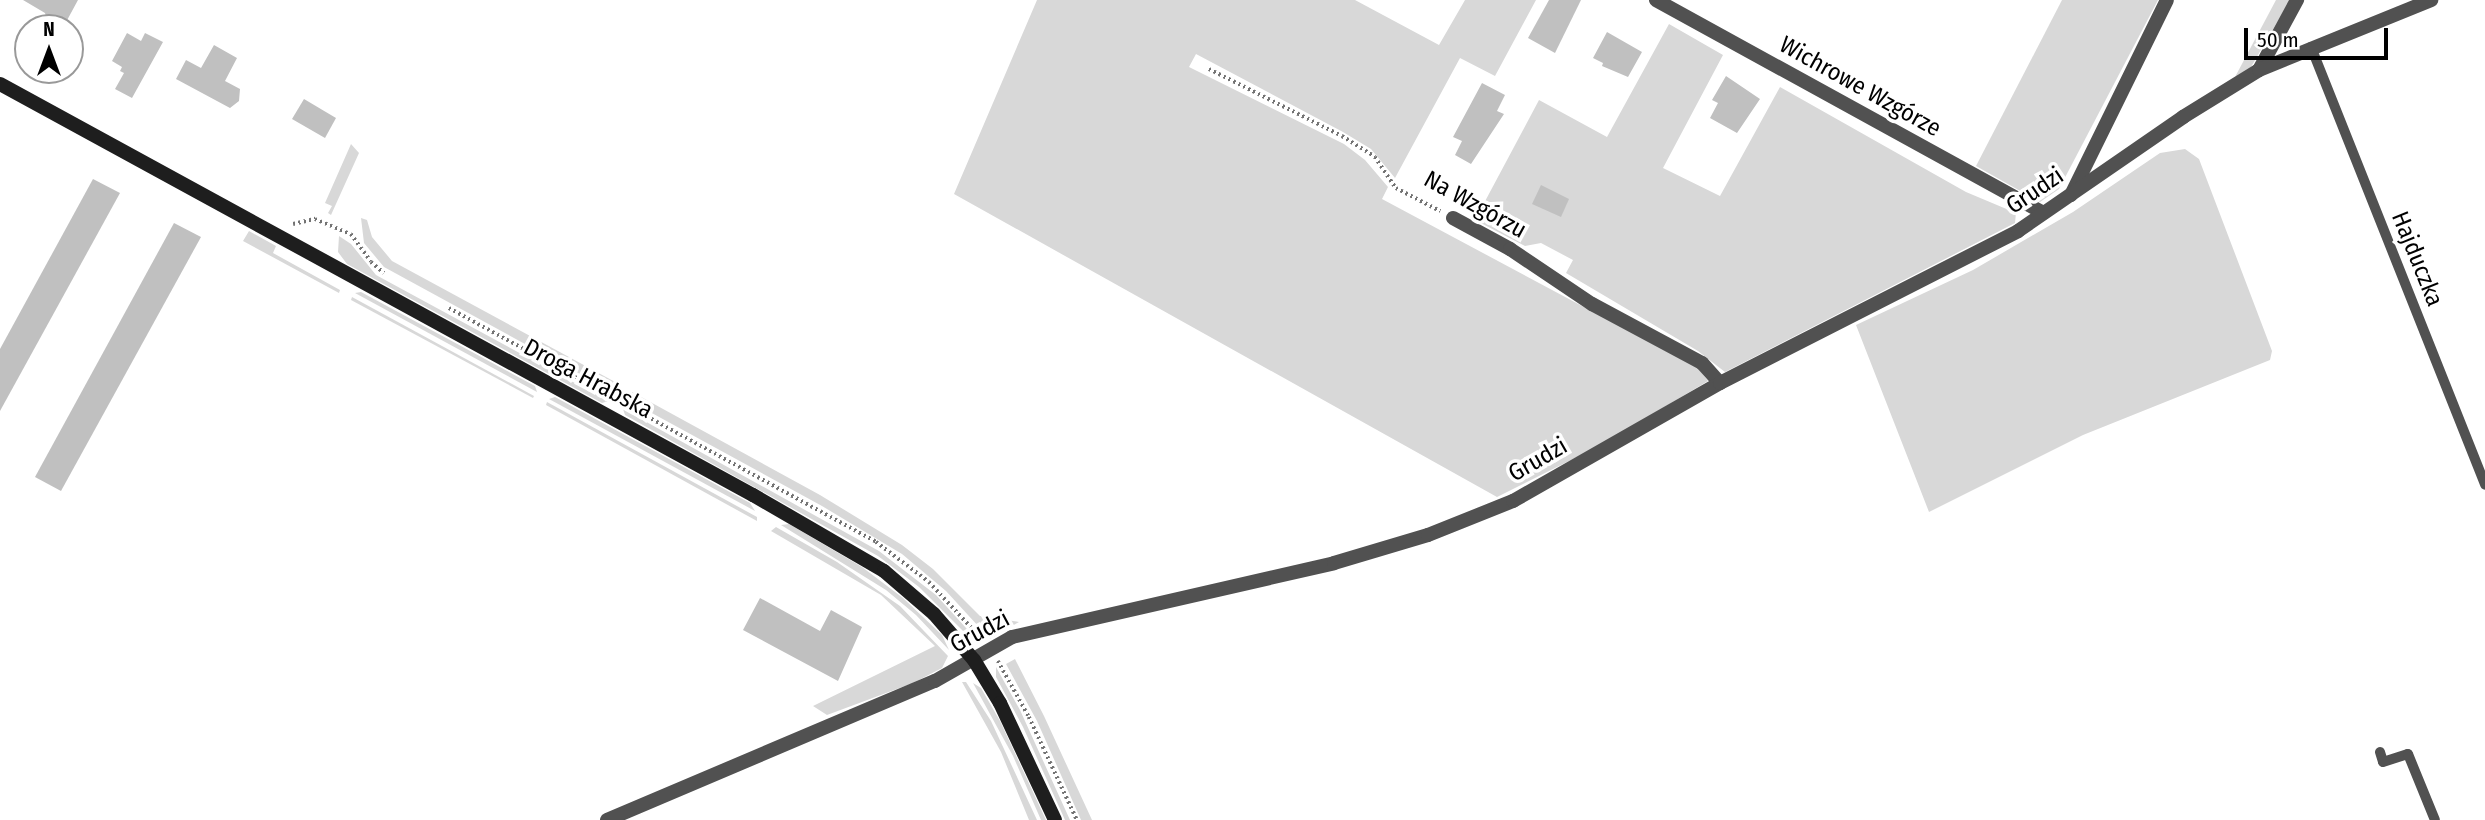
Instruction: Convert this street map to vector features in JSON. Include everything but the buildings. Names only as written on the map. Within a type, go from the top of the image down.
[{"type":"street","name":"Wichrowe Wzgórze","points":[[1656,0],[2043,213]]},
{"type":"street","points":[[2071,195],[2168,0]]},
{"type":"street","points":[[2259,70],[2297,0]]},
{"type":"street","name":"Grudzi","points":[[607,820],[935,681],[1020,634],[1334,563],[1427,535],[1513,501],[1720,383],[2018,231],[2212,98],[2259,70],[2431,0]]},
{"type":"street","name":"Droga Hrabska","points":[[0,83],[861,556],[914,595],[950,630],[974,660],[1021,744],[1055,820]]},
{"type":"street","name":"Na Wzgórzu","points":[[1453,218],[1510,249],[1591,304],[1702,363],[1720,383]]},
{"type":"lane","name":"Hajduczka","points":[[2311,47],[2485,485]]},
{"type":"lane","points":[[2380,752],[2383,762],[2408,754],[2435,820]]},
{"type":"path","name":"Na Wzgórzu","points":[[1209,69],[1342,136],[1375,157],[1396,188],[1453,218]]},
{"type":"path","points":[[288,224],[315,219],[342,230]]},
{"type":"path","points":[[998,661],[1029,717],[1077,820]]},
{"type":"shaded area","points":[[1037,0],[1355,0],[1439,45],[1465,0],[1536,0],[1495,76],[1460,58],[1395,178],[1371,149],[1343,132],[1196,54],[1189,67],[1344,144],[1365,160],[1388,187],[1382,199],[1698,368],[1708,381],[1599,446],[1497,497],[954,194]]},
{"type":"shaded area","points":[[2062,0],[2158,0],[2059,189],[2040,202],[1976,166]]},
{"type":"shaded area","points":[[2276,0],[2290,0],[2251,67],[2235,77]]},
{"type":"shaded area","points":[[1669,24],[1723,55],[1663,168],[1720,196],[1780,87],[1966,192],[2016,213],[2015,223],[1725,372],[1698,351],[1566,273],[1573,260],[1541,243],[1525,246],[1475,220],[1539,100],[1607,137]]},
{"type":"shaded area","points":[[351,144],[359,153],[331,215],[328,213],[332,206],[325,203]]},
{"type":"shaded area","points":[[2185,149],[2199,159],[2272,351],[2270,360],[2083,435],[1929,512],[1856,325],[1973,270],[2073,212],[2160,153]]},
{"type":"shaded area","points":[[361,218],[367,220],[372,237],[392,261],[617,383],[613,392],[384,267],[364,243]]},
{"type":"shaded area","points":[[249,231],[276,246],[273,253],[340,290],[339,293],[243,241]]},
{"type":"shaded area","points":[[339,236],[351,244],[376,275],[608,401],[602,403],[347,264],[338,252]]},
{"type":"shaded area","points":[[361,292],[535,386],[537,392],[355,293]]},
{"type":"shaded area","points":[[352,297],[534,396],[533,398],[351,300]]},
{"type":"shaded area","points":[[632,392],[820,495],[902,545],[933,569],[980,616],[1019,622],[990,639],[946,591],[902,554],[822,506],[628,400]]},
{"type":"shaded area","points":[[555,397],[750,503],[755,511],[549,399]]},
{"type":"shaded area","points":[[547,402],[757,517],[757,521],[546,405]]},
{"type":"shaded area","points":[[623,409],[879,551],[936,595],[977,640],[967,635],[919,587],[878,556],[625,415]]},
{"type":"shaded area","points":[[789,524],[862,567],[903,598],[942,635],[949,650],[916,615],[886,590],[781,525]]},
{"type":"shaded area","points":[[776,527],[837,562],[900,606],[948,656],[942,668],[913,683],[827,715],[813,706],[935,646],[881,595],[771,531]]},
{"type":"shaded area","points":[[1015,659],[1092,820],[1081,820],[1037,721],[1006,664]]},
{"type":"shaded area","points":[[996,667],[1020,710],[1070,820],[1065,820],[1023,727],[996,677]]},
{"type":"shaded area","points":[[962,682],[966,682],[991,721],[1037,820],[1029,820],[1001,752]]},
{"type":"shaded area","points":[[973,683],[981,688],[1000,721],[1046,820],[1041,820],[1013,756]]}]
